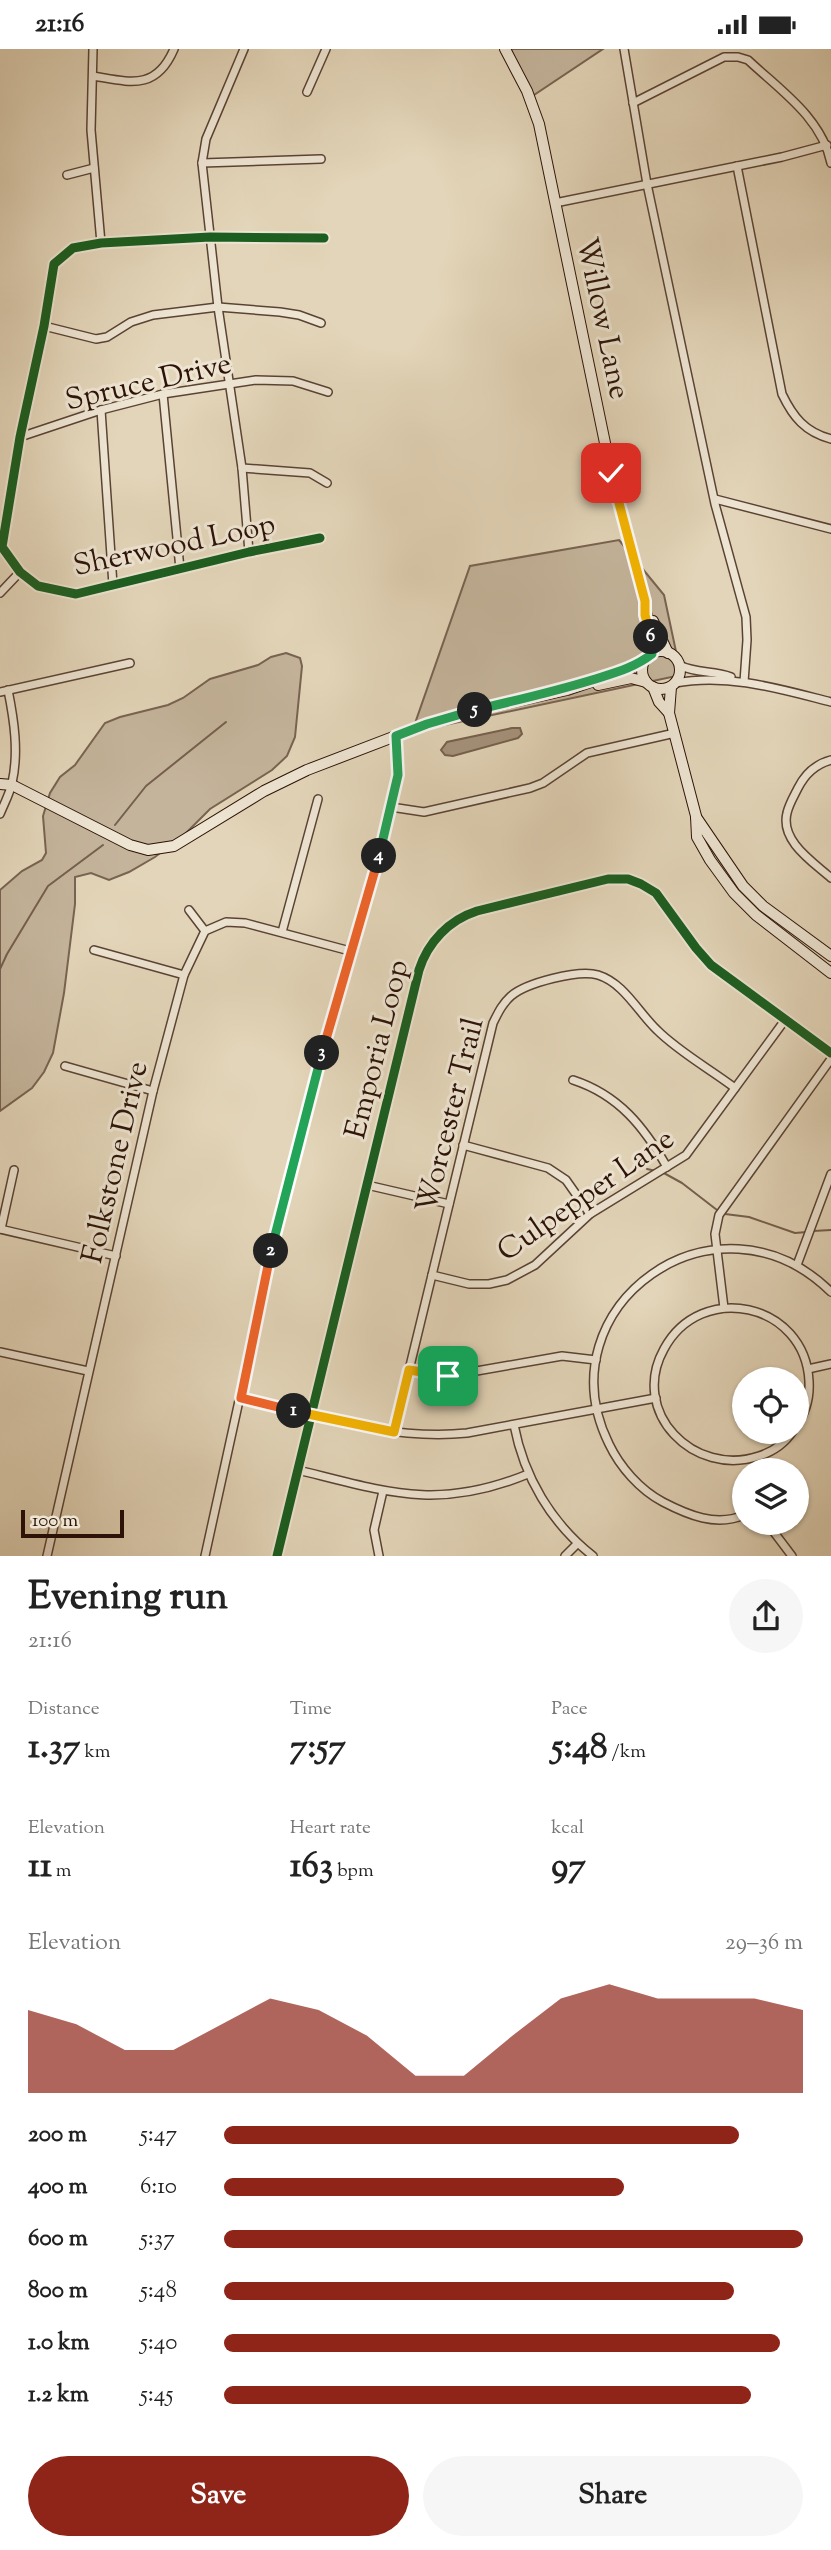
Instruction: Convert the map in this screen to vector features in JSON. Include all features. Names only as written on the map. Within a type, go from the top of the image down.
[{"type":"street","points":[[93,49],[93,168],[101,243]]},
{"type":"street","points":[[93,76],[128,82],[146,81],[162,71],[174,49]]},
{"type":"street","points":[[244,49],[206,139],[202,163],[218,307],[242,468],[249,552]]},
{"type":"street","points":[[307,92],[326,49]]},
{"type":"street","name":"Willow Lane","points":[[505,49],[523,83],[539,124],[611,475],[645,601],[668,653]]},
{"type":"street","points":[[624,49],[647,184],[715,499],[746,617],[747,640],[741,681]]},
{"type":"street","points":[[633,103],[724,57],[748,60],[815,123],[827,145],[831,163]]},
{"type":"street","points":[[555,203],[827,145]]},
{"type":"street","points":[[202,163],[321,159]]},
{"type":"street","points":[[737,166],[782,394],[792,414],[803,426],[819,436],[831,439]]},
{"type":"street","points":[[67,176],[93,168]]},
{"type":"street","points":[[0,593],[20,572],[2,547],[20,437],[44,326],[54,264],[73,247],[101,243],[210,237],[324,238]]},
{"type":"street","points":[[44,326],[96,339],[107,337],[131,322],[153,315],[218,307],[280,311],[321,323]]},
{"type":"street","name":"Spruce Drive","points":[[20,437],[101,410],[163,394],[256,380],[293,381],[328,393]]},
{"type":"street","points":[[163,394],[180,569]]},
{"type":"street","points":[[101,410],[113,585]]},
{"type":"street","points":[[242,468],[310,473],[327,483]]},
{"type":"street","points":[[715,499],[831,529]]},
{"type":"street","name":"Sherwood Loop","points":[[20,572],[38,586],[76,594],[249,552],[320,538]]},
{"type":"street","name":"Willow Lane","points":[[645,601],[645,615],[652,641],[649,657]]},
{"type":"street","points":[[0,784],[12,785],[130,845],[148,850],[163,849],[185,841],[241,804],[285,780],[396,736],[468,712],[566,689],[629,669],[649,657],[668,653],[675,658],[679,666],[680,675],[673,685],[669,713],[696,816],[697,837],[734,893],[788,942],[831,972]]},
{"type":"street","points":[[649,657],[642,670],[659,702],[669,713]]},
{"type":"street","points":[[0,814],[12,785],[15,735],[4,691],[130,663]]},
{"type":"street","points":[[679,666],[692,672],[723,674],[741,681],[831,702]]},
{"type":"street","points":[[566,689],[631,678],[662,689],[691,680],[741,681]]},
{"type":"street","points":[[391,807],[424,812],[530,788],[543,783],[587,753],[675,733]]},
{"type":"street","points":[[205,1556],[283,1200],[391,807],[399,766],[396,736]]},
{"type":"street","points":[[831,761],[811,771],[802,781],[786,818],[787,830],[797,847],[831,878]]},
{"type":"street","points":[[282,932],[318,799]]},
{"type":"street","points":[[696,816],[743,886],[763,906],[831,956]]},
{"type":"street","name":"Emporia Loop","points":[[277,1556],[422,961],[443,931],[472,913],[608,879],[632,880],[658,897],[712,965],[831,1053]]},
{"type":"street","points":[[189,910],[205,930],[226,922],[245,923],[350,951]]},
{"type":"street","name":"Folkstone Drive","points":[[47,1556],[152,1091],[184,975],[205,930]]},
{"type":"street","points":[[94,950],[184,975]]},
{"type":"street","name":"Worcester Trail","points":[[394,1432],[493,1023],[502,1005],[513,994],[529,985],[580,973],[597,974],[614,983],[658,1031],[735,1088]]},
{"type":"street","name":"Culpepper Lane","points":[[432,1275],[470,1284],[489,1284],[507,1280],[535,1265],[590,1214],[686,1155],[785,1020]]},
{"type":"street","points":[[724,1308],[716,1249],[716,1221],[721,1210],[831,1059]]},
{"type":"street","points":[[65,1066],[152,1091]]},
{"type":"street","points":[[573,1080],[592,1086],[637,1120],[667,1167]]},
{"type":"street","points":[[464,1145],[548,1168],[566,1180],[590,1214]]},
{"type":"street","points":[[14,1170],[0,1229],[116,1256]]},
{"type":"street","points":[[797,1265],[831,1174]]},
{"type":"street","points":[[367,1185],[449,1205]]},
{"type":"street","points":[[732,1518],[699,1517],[682,1512],[655,1497],[635,1480],[617,1459],[605,1436],[594,1386],[596,1360],[612,1317],[623,1300],[657,1270],[676,1259],[716,1249],[761,1252],[797,1265],[831,1292]]},
{"type":"street","points":[[732,1461],[721,1461],[698,1454],[678,1440],[664,1421],[656,1398],[656,1373],[663,1349],[679,1329],[699,1315],[724,1308],[747,1309],[768,1316],[787,1329],[800,1347],[807,1367]]},
{"type":"street","points":[[0,1352],[88,1371]]},
{"type":"street","points":[[409,1370],[448,1376],[562,1356],[596,1360]]},
{"type":"street","points":[[809,1369],[831,1364]]},
{"type":"street","points":[[241,1398],[394,1432],[446,1435],[656,1398]]},
{"type":"street","points":[[514,1425],[528,1474],[551,1512],[577,1543],[593,1556]]},
{"type":"street","points":[[754,1458],[769,1453],[780,1444]]},
{"type":"street","points":[[298,1470],[383,1491],[444,1496],[477,1490],[528,1474]]},
{"type":"street","points":[[379,1556],[374,1530],[383,1491]]},
{"type":"street","points":[[776,1535],[792,1556]]},
{"type":"street","points":[[565,1556],[577,1543]]},
{"type":"shaded area","points":[[511,49],[603,49],[528,99]]},
{"type":"shaded area","points":[[619,540],[664,595],[681,675],[412,732],[470,566]]},
{"type":"shaded area","points":[[286,653],[300,658],[302,666],[295,737],[287,756],[272,770],[210,809],[185,834],[155,857],[129,872],[109,880],[91,873],[75,877],[75,904],[64,993],[53,1053],[32,1088],[0,1111],[0,890],[22,871],[42,860],[46,853],[43,816],[50,793],[60,777],[75,765],[105,723],[168,705],[210,679],[258,665],[271,657]]},
{"type":"shaded area","points":[[520,728],[522,734],[518,738],[453,756],[445,755],[441,750],[447,742]]},
{"type":"waterway","points":[[115,825],[146,786],[226,722]]},
{"type":"waterway","points":[[0,969],[48,886],[103,845]]},
{"type":"waterway","points":[[647,1169],[656,1171]]},
{"type":"waterway","points":[[662,1172],[682,1183],[717,1210]]},
{"type":"waterway","points":[[725,1214],[749,1217],[795,1233],[807,1232]]},
{"type":"waterway","points":[[813,1231],[831,1230]]},
{"type":"cycle path","points":[[320,538],[249,552],[76,594],[38,586],[20,572],[2,547],[20,437],[44,326],[54,264],[73,248],[101,243],[210,237],[324,238]]},
{"type":"cycle path","points":[[277,1556],[419,970],[428,950],[441,933],[457,920],[477,911],[608,879],[628,879],[656,893],[711,965],[831,1053]]},
{"type":"route","points":[[448,1376],[409,1370],[394,1432],[241,1398],[283,1200],[391,807],[399,766],[396,736],[468,712],[566,689],[629,669],[652,654],[645,601],[611,473]]}]
